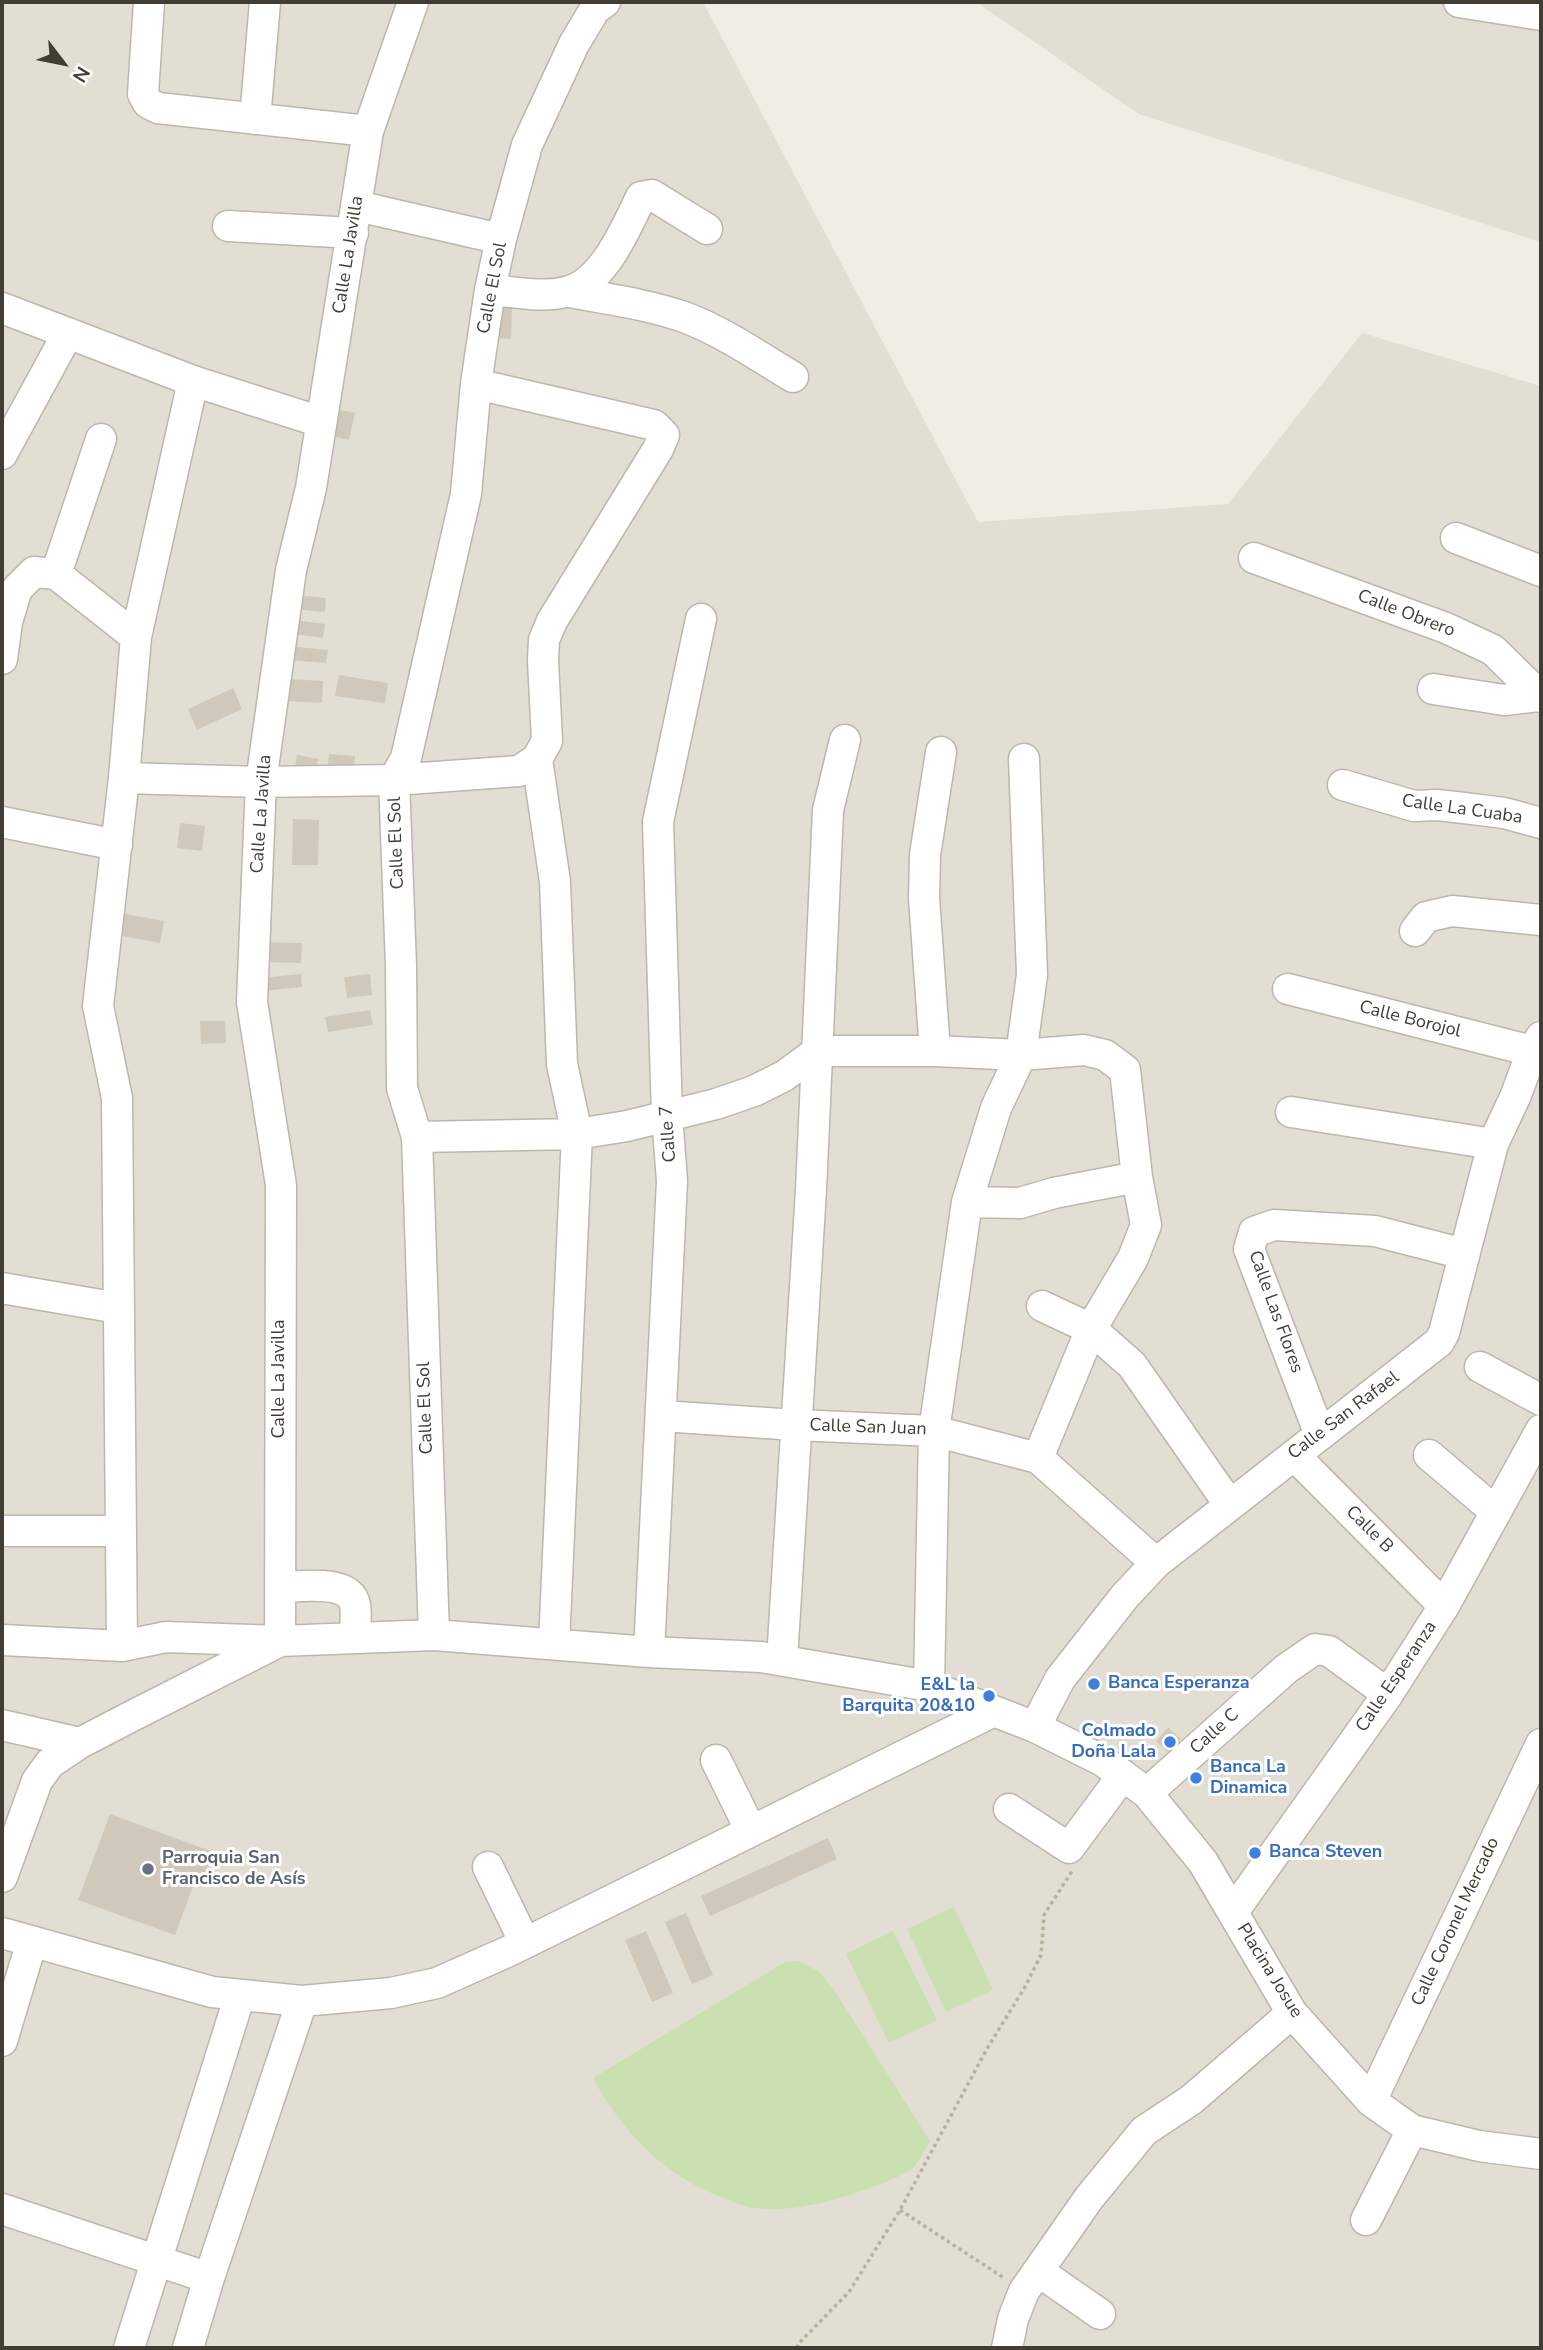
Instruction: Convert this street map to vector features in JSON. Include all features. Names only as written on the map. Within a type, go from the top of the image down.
[{"type":"street","points":[[149,2],[143,94],[148,103],[158,108],[368,131]]},
{"type":"street","points":[[255,119],[265,2]]},
{"type":"street","name":"Calle La Javilla","points":[[280,1641],[281,1185],[252,1002],[261,782],[291,570],[312,488],[368,131],[413,2]]},
{"type":"street","name":"Calle El Sol","points":[[434,1635],[417,1137],[402,1088],[401,966],[394,780],[406,758],[466,494],[476,384],[490,289],[501,239],[527,145],[574,44],[595,9],[605,2]]},
{"type":"street","points":[[1460,2],[1541,15]]},
{"type":"street","points":[[569,292],[595,275],[612,254],[641,197],[652,195],[707,229]]},
{"type":"street","points":[[228,226],[355,220],[501,239]]},
{"type":"street","points":[[490,289],[539,295],[569,292],[641,305],[685,318],[727,338],[793,377]]},
{"type":"street","points":[[2,308],[193,381],[321,422]]},
{"type":"street","points":[[2,454],[68,333]]},
{"type":"street","points":[[122,1646],[117,1098],[98,1006],[124,778],[136,637],[193,381]]},
{"type":"street","points":[[124,778],[261,782],[394,780],[519,771],[537,759],[547,741],[544,640],[552,621],[664,435],[654,425],[476,384]]},
{"type":"street","points":[[56,574],[102,439]]},
{"type":"street","points":[[1456,538],[1541,570]]},
{"type":"street","name":"Calle Obrero","points":[[1254,558],[1458,633],[1493,650],[1540,697]]},
{"type":"street","points":[[2,660],[7,622],[17,589],[34,572],[56,574],[136,637]]},
{"type":"street","name":"Calle 7","points":[[649,1652],[672,1181],[667,1115],[658,822],[701,619]]},
{"type":"street","points":[[1433,689],[1504,700],[1540,697]]},
{"type":"street","points":[[782,1660],[818,1051],[828,810],[845,740]]},
{"type":"street","points":[[935,1051],[924,887],[925,855],[941,752]]},
{"type":"street","points":[[537,759],[555,882],[562,1064],[577,1133],[554,1644]]},
{"type":"street","points":[[929,1686],[934,1431],[967,1202],[996,1108],[1021,1055],[1032,975],[1024,759]]},
{"type":"street","name":"Calle La Cuaba","points":[[1343,785],[1414,806],[1437,804],[1504,813],[1541,823]]},
{"type":"street","points":[[2,822],[117,845]]},
{"type":"street","points":[[1415,931],[1426,917],[1452,911],[1541,920]]},
{"type":"street","name":"Calle Borojol","points":[[1288,989],[1537,1044]]},
{"type":"street","name":"Calle San Rafael","points":[[1035,1727],[1060,1679],[1125,1596],[1156,1563],[1439,1342],[1444,1333],[1493,1144],[1529,1100],[1537,1044]]},
{"type":"street","points":[[417,1137],[577,1133],[627,1126],[716,1104],[754,1091],[784,1076],[818,1051],[935,1051],[1021,1055],[1084,1050],[1105,1055],[1125,1070],[1137,1177],[1146,1225],[1133,1258],[1091,1329],[1038,1458]]},
{"type":"street","points":[[1291,1112],[1493,1144]]},
{"type":"street","points":[[967,1202],[1020,1203],[1137,1177]]},
{"type":"street","name":"Calle Las Flores","points":[[1320,1435],[1249,1249],[1254,1232],[1274,1225],[1375,1231],[1464,1254]]},
{"type":"street","points":[[2,1288],[113,1307],[118,1311]]},
{"type":"street","points":[[1042,1306],[1091,1329],[1132,1366],[1229,1504]]},
{"type":"street","points":[[1480,1367],[1541,1400]]},
{"type":"street","name":"Calle San Juan","points":[[662,1416],[934,1431],[1038,1458],[1156,1563]]},
{"type":"street","name":"Calle Esperanza","points":[[1233,1912],[1388,1694],[1444,1606],[1541,1430]]},
{"type":"street","name":"Calle B","points":[[1294,1455],[1444,1606]]},
{"type":"street","points":[[1429,1455],[1496,1512]]},
{"type":"street","points":[[2,1531],[121,1531]]},
{"type":"street","points":[[280,1587],[329,1586],[350,1595],[355,1604],[354,1638]]},
{"type":"street","name":"Placina Josue","points":[[2,1640],[122,1646],[166,1637],[280,1641],[434,1635],[649,1652],[761,1657],[929,1686],[1035,1727],[1104,1761],[1147,1793],[1202,1862],[1292,2013],[1371,2101],[1412,2130],[1479,2146],[1541,2154]]},
{"type":"street","points":[[2,1877],[37,1781],[50,1763],[80,1743],[280,1641]]},
{"type":"street","name":"Calle C","points":[[1147,1793],[1286,1669],[1315,1649],[1328,1651],[1388,1694]]},
{"type":"street","points":[[2,1933],[212,1992],[302,2001],[391,1993],[437,1983],[525,1943],[992,1712]]},
{"type":"street","points":[[2,1725],[80,1743]]},
{"type":"street","name":"Calle Coronel Mercado","points":[[1371,2101],[1541,1744]]},
{"type":"street","points":[[716,1760],[751,1831]]},
{"type":"street","points":[[1009,1809],[1069,1848],[1123,1774]]},
{"type":"street","points":[[488,1867],[525,1943]]},
{"type":"street","points":[[2,2041],[32,1941]]},
{"type":"street","points":[[129,2348],[240,1995]]},
{"type":"street","points":[[188,2348],[302,2001]]},
{"type":"street","points":[[1007,2348],[1013,2319],[1031,2281],[1089,2198],[1144,2131],[1191,2100],[1292,2013]]},
{"type":"street","points":[[1366,2220],[1412,2130]]},
{"type":"street","points":[[2,2209],[209,2278]]},
{"type":"street","points":[[1031,2281],[1100,2314]]},
{"type":"path","points":[[797,2348],[797,2344],[849,2292],[901,2210],[988,2047],[1025,1987],[1041,1955],[1044,1915],[1074,1869]]},
{"type":"path","points":[[901,2210],[1031,2281]]},
{"type":"shaded area","points":[[2,2],[703,2],[978,522],[1228,504],[1362,333],[1541,386],[1541,2348],[2,2348]]},
{"type":"shaded area","points":[[976,2],[1541,2],[1541,242],[1139,114]]},
{"type":"green space","points":[[954,1907],[993,1990],[946,2012],[907,1929]]},
{"type":"green space","points":[[893,1931],[937,2020],[889,2043],[846,1954]]},
{"type":"green space","points":[[799,1961],[818,1971],[834,1990],[930,2141],[913,2168],[873,2187],[802,2207],[750,2207],[703,2189],[664,2165],[617,2117],[593,2078],[785,1962]]},
{"type":"building","points":[[496,302],[512,302],[511,339],[495,338]]},
{"type":"building","points":[[335,409],[355,413],[349,440],[330,436]]},
{"type":"building","points":[[295,595],[326,598],[325,612],[293,609]]},
{"type":"building","points":[[295,620],[325,624],[323,638],[293,634]]},
{"type":"building","points":[[286,646],[328,650],[326,663],[285,660]]},
{"type":"building","points":[[339,675],[388,683],[385,703],[335,696]]},
{"type":"building","points":[[287,679],[323,681],[322,703],[285,701]]},
{"type":"building","points":[[233,688],[242,709],[197,730],[188,709]]},
{"type":"building","points":[[329,754],[355,756],[353,777],[327,774]]},
{"type":"building","points":[[297,755],[318,759],[315,777],[294,773]]},
{"type":"building","points":[[293,819],[319,820],[318,865],[292,865]]},
{"type":"building","points":[[180,823],[205,826],[202,851],[177,848]]},
{"type":"building","points":[[121,913],[164,921],[160,943],[117,935]]},
{"type":"building","points":[[261,942],[302,943],[301,963],[260,962]]},
{"type":"building","points":[[301,974],[302,987],[263,991],[261,978]]},
{"type":"building","points":[[370,974],[372,995],[347,998],[344,977]]},
{"type":"building","points":[[370,1010],[373,1025],[328,1032],[325,1017]]},
{"type":"building","points":[[200,1021],[225,1021],[226,1043],[201,1044]]},
{"type":"building","name":"Banca Esperanza","points":[[1093,1678],[1100,1683],[1094,1691],[1087,1685]]},
{"type":"building","points":[[1168,1728],[1181,1739],[1168,1752],[1156,1741]]},
{"type":"building","name":"Banca La Dinamica","points":[[1195,1771],[1203,1777],[1196,1785],[1189,1778]]},
{"type":"building","name":"Parroquia San Francisco de Asís","points":[[110,1814],[213,1852],[200,1888],[193,1886],[175,1935],[78,1900]]},
{"type":"building","points":[[828,1838],[837,1859],[710,1916],[701,1896]]},
{"type":"building","name":"Banca Steven","points":[[1256,1844],[1264,1852],[1255,1862],[1246,1854]]},
{"type":"building","points":[[686,1913],[713,1975],[692,1984],[665,1922]]},
{"type":"building","points":[[646,1931],[673,1993],[652,2002],[625,1940]]},
{"type":"place","name":"Banca Esperanza","points":[[1094,1684]]},
{"type":"place","name":"E&L la Barquita 20&10","points":[[989,1696]]},
{"type":"place","name":"Colmado Doña Lala","points":[[1170,1742]]},
{"type":"place","name":"Banca La Dinamica","points":[[1196,1778]]},
{"type":"place","name":"Banca Steven","points":[[1255,1853]]},
{"type":"place","name":"Parroquia San Francisco de Asís","points":[[148,1869]]}]
